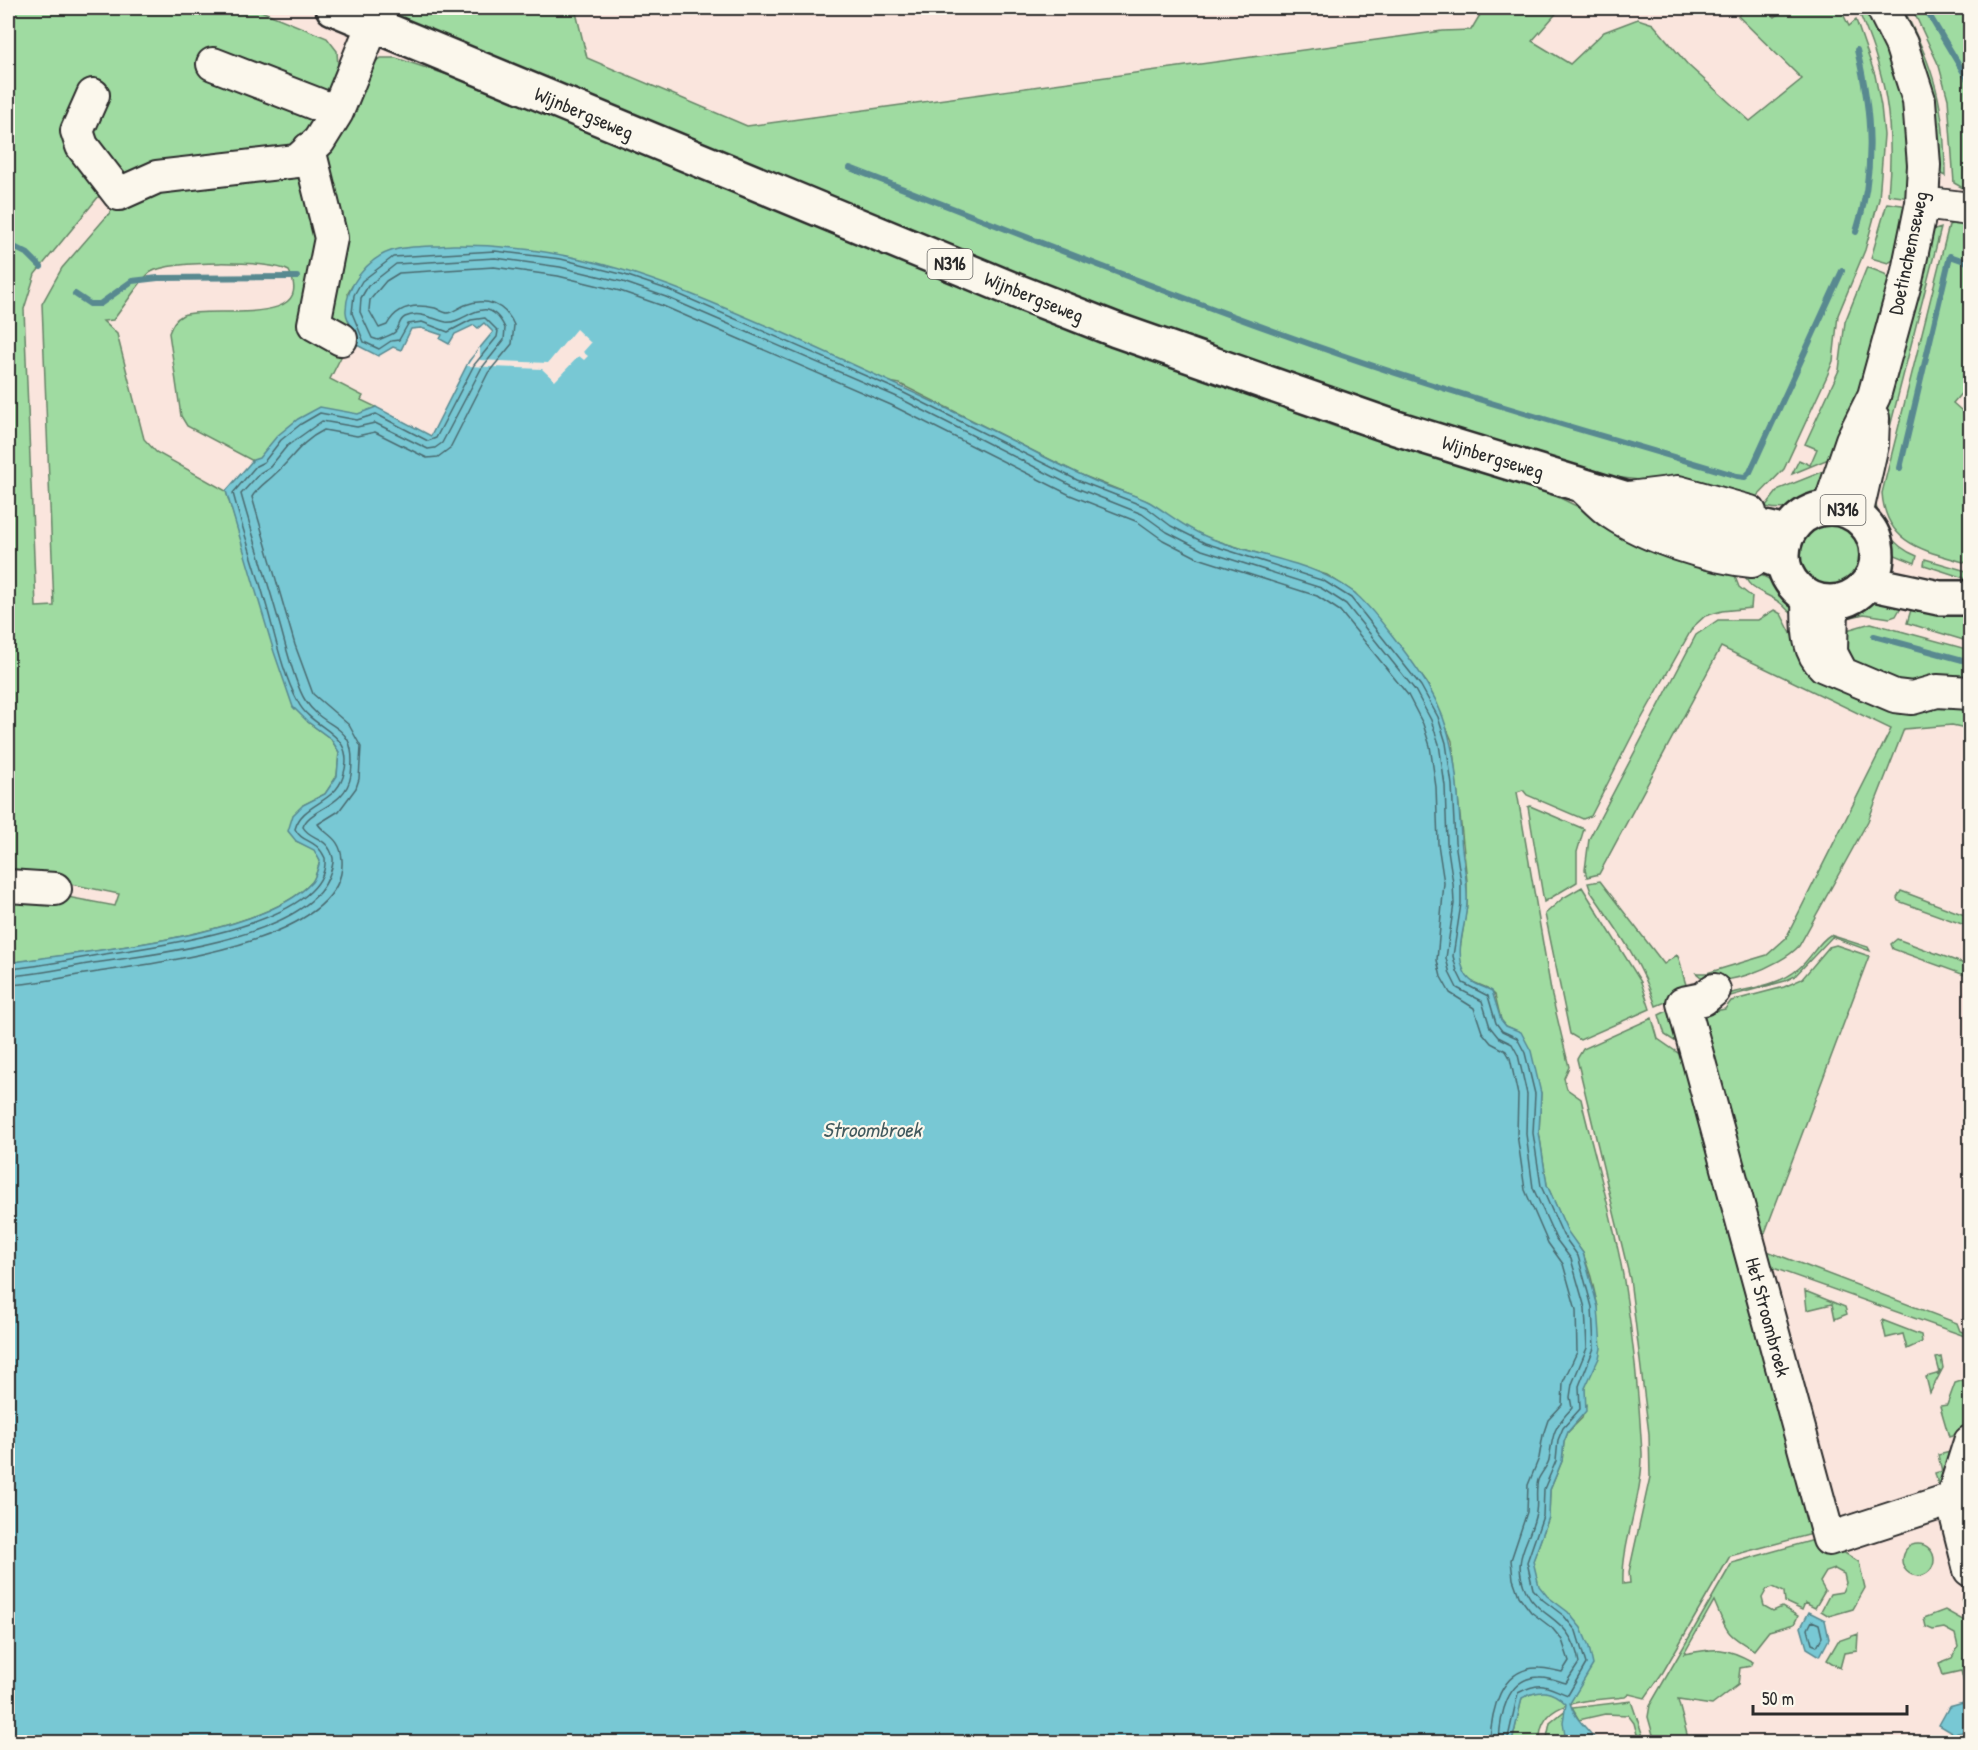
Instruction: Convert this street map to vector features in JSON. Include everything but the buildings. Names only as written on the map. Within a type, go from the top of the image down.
[{"type":"main road","name":"Wijnbergseweg","points":[[333,8],[1116,330],[1396,428],[1677,514],[1700,530],[1785,548]]},
{"type":"main road","name":"N316","points":[[1785,548],[1805,515],[1842,512],[1873,535],[1873,571]]},
{"type":"main road","points":[[1785,548],[1788,577],[1796,589],[1820,600],[1846,600],[1859,593],[1873,571],[1939,598],[1971,597]]},
{"type":"street","name":"Doetinchemseweg","points":[[1842,512],[1872,445],[1874,396],[1907,276],[1922,203],[1924,165],[1919,100],[1901,44],[1883,8]]},
{"type":"street","points":[[93,95],[77,131],[82,146],[119,194],[157,177],[297,161],[319,141],[337,112],[372,24]]},
{"type":"street","points":[[213,64],[337,112]]},
{"type":"street","points":[[309,149],[331,238],[314,324],[341,339]]},
{"type":"street","points":[[1922,203],[1971,209]]},
{"type":"street","name":"Wijnbergseweg","points":[[1581,485],[1611,513],[1668,539],[1741,560],[1785,548],[1755,513],[1678,492],[1629,498]]},
{"type":"street","points":[[1820,600],[1813,654],[1824,666],[1895,696],[1912,698],[1937,691],[1971,693]]},
{"type":"street","points":[[8,886],[55,889]]},
{"type":"street","name":"Het Stroombroek","points":[[1714,990],[1703,999],[1683,1003],[1829,1539],[1952,1499]]},
{"type":"street","points":[[1971,1442],[1952,1499],[1971,1570]]},
{"type":"green space","points":[[8,8],[254,8],[327,38],[337,51],[338,68],[321,112],[291,153],[104,190],[35,274],[24,309],[36,607],[54,606],[42,304],[62,268],[119,202],[140,193],[281,176],[370,65],[381,58],[396,58],[485,87],[1080,334],[1336,427],[1550,493],[1688,561],[1734,574],[1739,587],[1752,597],[1751,608],[1722,611],[1705,616],[1693,627],[1634,732],[1591,816],[1583,819],[1527,795],[1523,790],[1517,792],[1552,996],[1569,1067],[1564,1078],[1567,1089],[1581,1099],[1615,1235],[1630,1323],[1642,1453],[1639,1486],[1625,1552],[1623,1584],[1630,1583],[1629,1572],[1650,1477],[1649,1434],[1630,1279],[1577,1059],[1583,1049],[1652,1018],[1658,1039],[1688,1060],[1816,1533],[1730,1556],[1663,1672],[1645,1698],[1629,1694],[1625,1697],[1570,1704],[1558,1709],[1548,1717],[1542,1727],[1540,1742],[1512,1742],[1522,1697],[1539,1690],[1556,1694],[1516,1606],[1549,1517],[1550,1490],[1562,1461],[1564,1442],[1568,1432],[1582,1418],[1586,1405],[1583,1397],[1585,1388],[1589,1375],[1595,1367],[1598,1307],[1583,1253],[1568,1233],[1547,1185],[1539,1132],[1541,1093],[1513,1029],[1501,1020],[1495,995],[1487,988],[1468,980],[1462,969],[1459,955],[1467,905],[1467,881],[1452,741],[1427,683],[1355,593],[1327,575],[1208,538],[1174,521],[1149,502],[1079,474],[900,384],[352,286],[348,293],[358,338],[349,341],[330,379],[363,396],[361,400],[376,407],[288,456],[253,461],[187,426],[181,416],[169,333],[174,322],[183,315],[275,308],[288,301],[294,289],[289,271],[262,265],[220,263],[178,265],[151,272],[113,320],[103,321],[117,334],[144,439],[156,452],[226,491],[242,542],[308,722],[331,739],[339,752],[337,776],[325,794],[303,805],[296,841],[314,849],[320,861],[312,882],[288,901],[254,916],[213,929],[169,939],[8,963],[8,894],[62,896],[115,906],[119,894],[56,881],[8,879]]},
{"type":"green space","points":[[371,8],[575,8],[587,58],[747,126],[1442,31],[1471,30],[1484,8],[1561,8],[1532,41],[1570,64],[1604,32],[1638,19],[1653,24],[1688,65],[1750,121],[1802,79],[1738,16],[1746,8],[1766,8],[1775,17],[1786,8],[1840,8],[1849,26],[1856,20],[1875,75],[1884,135],[1879,199],[1865,250],[1838,315],[1833,361],[1827,376],[1784,469],[1756,498],[1686,478],[1679,485],[1607,476],[1544,460],[1112,312],[993,266]]},
{"type":"green space","points":[[1857,8],[1868,8],[1892,58],[1910,125],[1910,198],[1888,195],[1890,145],[1886,99],[1875,54]]},
{"type":"green space","points":[[1903,8],[1923,50],[1936,89],[1943,129],[1945,176],[1941,174],[1936,158],[1899,14]]},
{"type":"green space","points":[[1912,8],[1970,8],[1970,192],[1954,183],[1948,99],[1939,66]]},
{"type":"green space","points":[[1887,203],[1902,205],[1909,210],[1899,257],[1888,263],[1871,258]]},
{"type":"green space","points":[[1961,218],[1970,219],[1970,383],[1953,403],[1970,418],[1970,564],[1925,550],[1901,536],[1885,511],[1882,493],[1949,225]]},
{"type":"green space","points":[[1941,228],[1879,470],[1887,409],[1907,320],[1931,231]]},
{"type":"green space","points":[[1867,267],[1885,274],[1892,286],[1870,365],[1831,458],[1792,474],[1799,460],[1810,465],[1817,449],[1805,444],[1839,370],[1845,322]]},
{"type":"green space","points":[[1834,467],[1822,487],[1808,502],[1790,508],[1765,507],[1779,489]]},
{"type":"green space","points":[[1874,498],[1883,526],[1900,547],[1917,556],[1915,563],[1895,555],[1883,540],[1871,518]]},
{"type":"green space","points":[[1829,524],[1851,533],[1860,555],[1851,577],[1829,586],[1807,577],[1798,555],[1807,533]]},
{"type":"green space","points":[[1925,559],[1970,572],[1970,580],[1924,565]]},
{"type":"green space","points":[[1744,570],[1770,579],[1777,584],[1788,597],[1794,615],[1779,602],[1752,586],[1745,577]]},
{"type":"green space","points":[[1875,595],[1906,598],[1896,616],[1890,618],[1864,614],[1844,619],[1848,610]]},
{"type":"green space","points":[[1914,600],[1970,614],[1970,642],[1907,623]]},
{"type":"green space","points":[[1774,610],[1781,614],[1799,649],[1970,705],[1970,729],[1952,725],[1904,729],[1868,821],[1799,946],[1779,961],[1749,974],[1733,979],[1705,979],[1696,973],[1707,973],[1767,955],[1786,938],[1891,729],[1721,647],[1599,874],[1587,877],[1585,870],[1589,839],[1696,635],[1718,620],[1758,620]]},
{"type":"green space","points":[[1871,623],[1970,650],[1970,682],[1905,686],[1854,664],[1847,656],[1843,631]]},
{"type":"green space","points":[[1528,807],[1584,829],[1577,852],[1577,882],[1544,902]]},
{"type":"green space","points":[[1600,881],[1664,964],[1677,955],[1687,987],[1683,995],[1656,1006],[1636,961],[1591,892],[1588,883]]},
{"type":"green space","points":[[1582,887],[1641,982],[1650,1009],[1580,1040],[1570,1034],[1545,914],[1563,898]]},
{"type":"green space","points":[[1901,891],[1970,917],[1970,927],[1898,901],[1897,898]]},
{"type":"green space","points":[[1830,935],[1868,947],[1870,951],[1832,937],[1795,976],[1785,981],[1727,997],[1728,994],[1783,979],[1803,965],[1821,942]]},
{"type":"green space","points":[[1897,939],[1970,966],[1970,977],[1893,949],[1891,944]]},
{"type":"green space","points":[[1836,945],[1869,956],[1763,1238],[1694,1015],[1725,1009],[1731,1001],[1784,987],[1802,979],[1829,947]]},
{"type":"green space","points":[[1677,1006],[1689,1050],[1665,1035],[1659,1015]]},
{"type":"green space","points":[[1762,1249],[1957,1323],[1960,1331],[1970,1335],[1970,1338],[1762,1264]]},
{"type":"green space","points":[[1805,1291],[1845,1307],[1847,1314],[1835,1319],[1832,1304],[1807,1310]]},
{"type":"green space","points":[[1882,1320],[1921,1335],[1922,1342],[1907,1349],[1903,1334],[1886,1338]]},
{"type":"green space","points":[[1941,1357],[1943,1368],[1930,1393],[1926,1377],[1940,1373],[1936,1358]]},
{"type":"green space","points":[[1961,1381],[1970,1384],[1970,1413],[1964,1432],[1949,1437],[1940,1406],[1947,1405],[1955,1383]]},
{"type":"green space","points":[[1954,1453],[1939,1488],[1935,1473],[1942,1471],[1938,1455]]},
{"type":"green space","points":[[1821,1538],[1859,1562],[1865,1588],[1853,1609],[1829,1616],[1821,1611],[1830,1594],[1842,1592],[1846,1583],[1844,1574],[1835,1569],[1826,1572],[1820,1582],[1825,1591],[1815,1608],[1805,1603],[1802,1610],[1785,1602],[1784,1592],[1773,1587],[1767,1589],[1762,1598],[1764,1606],[1773,1611],[1782,1607],[1798,1616],[1794,1624],[1769,1631],[1754,1650],[1731,1635],[1714,1601],[1684,1654],[1719,1650],[1734,1653],[1753,1662],[1751,1666],[1740,1668],[1738,1685],[1712,1705],[1678,1700],[1689,1742],[1655,1742],[1648,1717],[1650,1705],[1732,1563]]},
{"type":"green space","points":[[1918,1544],[1929,1549],[1934,1560],[1929,1571],[1918,1576],[1907,1571],[1902,1560],[1907,1549]]},
{"type":"green space","points":[[1970,1598],[1970,1696],[1967,1694],[1961,1671],[1943,1675],[1939,1663],[1952,1658],[1958,1647],[1955,1634],[1944,1628],[1933,1630],[1926,1627],[1924,1618],[1945,1610],[1968,1623],[1962,1600]]},
{"type":"green space","points":[[1858,1634],[1857,1651],[1844,1653],[1840,1668],[1827,1660],[1838,1641]]},
{"type":"green space","points":[[1631,1701],[1645,1742],[1639,1742],[1634,1723],[1628,1715],[1605,1714],[1579,1720],[1572,1708]]},
{"type":"green space","points":[[1567,1709],[1586,1742],[1546,1742],[1550,1723]]},
{"type":"water","name":"Stroombroek","points":[[453,245],[499,246],[583,259],[661,283],[739,314],[905,388],[1104,485],[1146,500],[1198,533],[1223,543],[1299,565],[1335,580],[1352,591],[1370,608],[1414,664],[1438,704],[1454,759],[1467,893],[1461,962],[1469,979],[1492,991],[1501,1020],[1506,1026],[1521,1032],[1531,1051],[1541,1093],[1539,1132],[1547,1185],[1568,1232],[1583,1253],[1598,1307],[1601,1348],[1599,1358],[1585,1388],[1586,1411],[1568,1432],[1564,1442],[1562,1461],[1550,1490],[1549,1517],[1533,1561],[1539,1586],[1547,1596],[1568,1612],[1581,1628],[1589,1647],[1593,1665],[1570,1703],[1578,1719],[1597,1742],[1566,1742],[1563,1722],[1566,1704],[1555,1695],[1540,1692],[1522,1698],[1512,1742],[8,1742],[8,963],[123,947],[213,929],[253,917],[287,901],[312,882],[320,861],[314,850],[296,841],[288,831],[293,815],[303,805],[325,794],[337,776],[339,752],[331,739],[308,722],[293,707],[274,652],[226,491],[277,436],[298,419],[320,407],[358,414],[376,407],[431,436],[469,361],[493,332],[484,323],[478,328],[474,325],[455,334],[449,344],[440,339],[442,335],[421,328],[411,329],[401,350],[393,347],[378,356],[349,341],[358,337],[347,318],[347,303],[349,293],[359,275],[382,255],[406,248]]},
{"type":"water","points":[[1809,1612],[1825,1620],[1829,1639],[1820,1656],[1807,1648],[1801,1627]]},
{"type":"water","points":[[1967,1702],[1970,1704],[1970,1730],[1954,1734],[1939,1725],[1949,1707]]},
{"type":"pier","points":[[576,329],[591,343],[583,352],[588,356],[584,360],[579,356],[555,381],[542,369],[467,366],[480,347],[480,360],[548,363]]},
{"type":"waterway","points":[[1925,8],[1970,83]]},
{"type":"waterway","points":[[1856,232],[1867,187],[1870,141],[1866,96],[1857,50]]},
{"type":"waterway","points":[[850,168],[1169,292],[1362,362],[1502,407],[1745,477],[1750,472],[1842,271]]},
{"type":"waterway","points":[[8,244],[28,254],[41,267]]},
{"type":"waterway","points":[[1900,468],[1950,256],[1970,263]]},
{"type":"waterway","points":[[75,294],[90,304],[100,304],[132,281],[158,278],[297,277]]},
{"type":"waterway","points":[[1874,636],[1970,662]]}]
